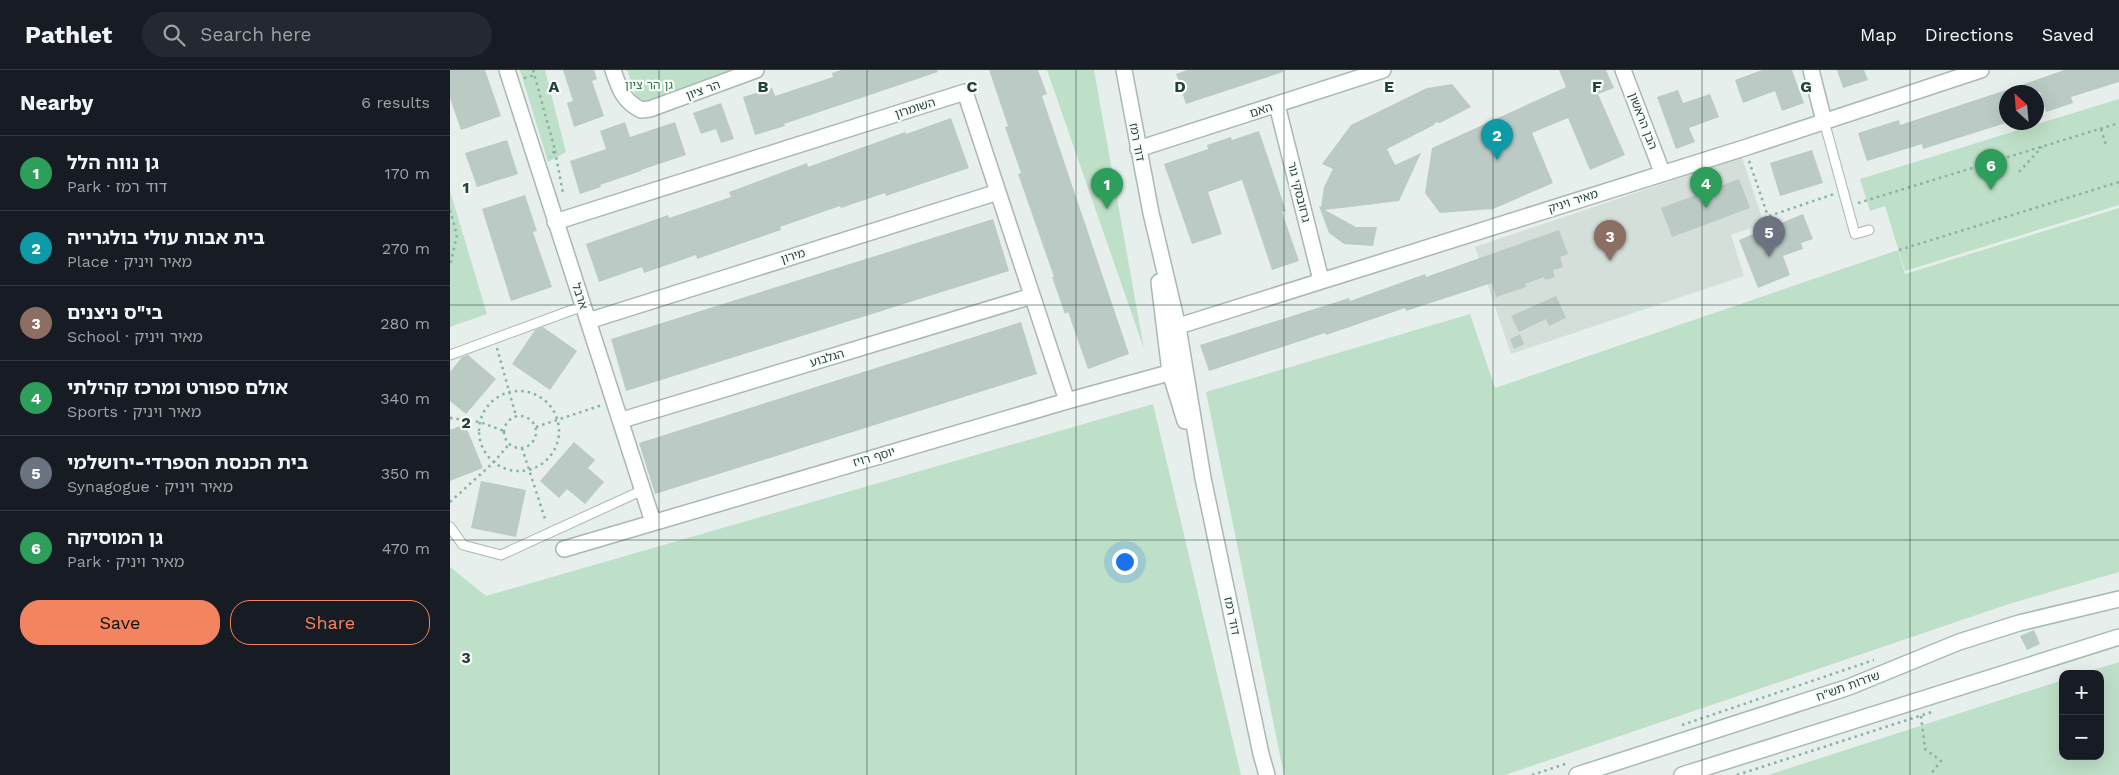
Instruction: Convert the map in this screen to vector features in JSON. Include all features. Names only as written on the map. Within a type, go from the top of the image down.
[{"type":"street","name":"ארבל","points":[[508,70],[540,174],[561,220],[585,314],[622,420],[653,522]]},
{"type":"street","name":"הר ציון","points":[[613,70],[619,89],[625,99],[641,110],[650,109],[756,70]]},
{"type":"street","name":"דוד רמז","points":[[1124,70],[1178,371],[1267,775]]},
{"type":"street","name":"האם","points":[[1138,149],[1383,70]]},
{"type":"street","name":"הבן הראשון","points":[[1623,70],[1662,172]]},
{"type":"street","points":[[1811,70],[1824,121]]},
{"type":"street","name":"מאיר ויניק","points":[[1171,329],[1662,172],[1744,148],[1980,70]]},
{"type":"street","name":"השומרון","points":[[561,220],[965,92],[1067,400]]},
{"type":"street","name":"גרזובסקי גור","points":[[1277,104],[1321,280]]},
{"type":"street","name":"מירון","points":[[585,314],[998,192]]},
{"type":"street","name":"הגלבוע","points":[[622,420],[1032,296]]},
{"type":"street","name":"יוסף רויז","points":[[564,549],[1067,400],[1178,371]]},
{"type":"street","name":"שדרות תש\"ח","points":[[1574,769],[1849,687],[1959,642],[2019,623],[2119,599]]},
{"type":"street","points":[[1682,775],[2119,637]]},
{"type":"street","name":"דוד רמז","points":[[1261,754],[1263,775]]},
{"type":"lane","points":[[1824,121],[1855,234],[1869,230]]},
{"type":"lane","points":[[450,355],[494,339],[585,314]]},
{"type":"lane","points":[[450,527],[463,545],[501,555],[644,490]]},
{"type":"path","points":[[533,70],[554,150],[561,220]]},
{"type":"path","points":[[1847,206],[2119,123]]},
{"type":"path","points":[[2101,129],[2106,145]]},
{"type":"path","points":[[2020,172],[2043,146]]},
{"type":"path","points":[[1744,148],[1772,228]]},
{"type":"path","points":[[540,174],[554,150]]},
{"type":"path","points":[[1899,250],[2119,182]]},
{"type":"path","points":[[1768,216],[1843,191]]},
{"type":"path","points":[[450,210],[456,235],[450,266]]},
{"type":"path","points":[[494,339],[516,416]]},
{"type":"path","points":[[518,391],[542,398],[552,408],[557,420],[559,434],[556,447],[548,458],[538,466],[530,469],[512,471],[494,462],[482,447],[479,435],[480,422],[485,410],[494,400],[510,393],[518,391]]},
{"type":"path","points":[[536,428],[615,400]]},
{"type":"path","points":[[450,418],[480,422],[504,431],[510,443],[522,448],[532,443],[535,438],[536,428],[530,419],[516,416],[508,422],[504,431]]},
{"type":"path","points":[[450,502],[494,462],[510,443]]},
{"type":"path","points":[[522,448],[549,532]]},
{"type":"path","points":[[1682,725],[1878,659]]},
{"type":"path","points":[[1921,716],[1925,749],[1941,761],[1930,775]]},
{"type":"path","points":[[1532,775],[1574,769]]},
{"type":"shaded area","points":[[1742,157],[1764,224],[1731,235],[1744,276],[1511,354],[1475,247]]},
{"type":"green space","points":[[520,70],[545,70],[566,152],[548,162]]},
{"type":"green space","name":"גן הר ציון","points":[[627,70],[739,70],[639,105]]},
{"type":"green space","points":[[1047,70],[1094,70],[1144,349]]},
{"type":"green space","points":[[2119,99],[2119,205],[1905,271],[1885,206],[1870,211],[1860,179],[2019,130],[2044,130],[2044,122]]},
{"type":"green space","points":[[450,191],[487,314],[450,327]]},
{"type":"green space","points":[[2119,208],[2119,572],[2009,604],[1505,775],[1284,775],[1206,392],[1470,314],[1495,388],[1898,250],[1905,274]]},
{"type":"green space","points":[[1153,404],[1241,775],[450,775],[450,567],[486,596]]},
{"type":"green space","points":[[2119,662],[2119,775],[1768,775],[2059,681],[2059,760],[2104,760],[2104,670],[2094,670]]},
{"type":"building","points":[[450,70],[485,70],[501,116],[461,130],[450,98]]},
{"type":"building","points":[[563,70],[594,70],[597,79],[592,81],[604,116],[574,127],[567,103],[573,101]]},
{"type":"building","points":[[841,70],[937,70],[938,72],[755,135],[743,97],[772,88],[775,96],[833,77],[832,73]]},
{"type":"building","points":[[989,70],[1038,70],[1047,94],[1042,96],[1129,354],[1088,369],[1068,312],[1065,314],[1052,277],[1054,277],[1018,174],[1021,173],[1005,127],[1008,126]]},
{"type":"building","points":[[1187,70],[1283,70],[1283,72],[1186,104],[1176,74]]},
{"type":"building","points":[[1559,70],[1606,70],[1614,88],[1598,94],[1625,155],[1590,170],[1568,118],[1532,133],[1553,183],[1493,209],[1440,213],[1425,193],[1432,148],[1566,87]]},
{"type":"building","points":[[1762,70],[1792,70],[1804,103],[1782,111],[1775,91],[1743,103],[1735,80]]},
{"type":"building","points":[[1837,70],[1864,70],[1868,80],[1843,88]]},
{"type":"building","points":[[2064,70],[2119,70],[2119,82],[2071,97],[2073,103],[2046,112],[2044,105],[2044,85],[2021,85]]},
{"type":"building","points":[[1452,84],[1471,107],[1440,123],[1436,122],[1434,125],[1387,149],[1395,165],[1421,153],[1399,201],[1325,210],[1356,227],[1377,227],[1373,246],[1344,244],[1329,233],[1319,206],[1321,207],[1324,187],[1333,169],[1322,164],[1351,125],[1427,88]]},
{"type":"building","points":[[1678,90],[1683,103],[1710,94],[1719,117],[1689,128],[1695,142],[1676,149],[1657,97]]},
{"type":"building","points":[[1999,92],[1999,125],[1923,149],[1922,144],[1867,161],[1858,133],[1899,120],[1900,125]]},
{"type":"building","points":[[721,103],[734,139],[721,143],[716,129],[701,134],[693,113]]},
{"type":"building","points":[[951,118],[969,168],[886,196],[885,193],[841,208],[840,206],[780,227],[781,230],[697,259],[696,255],[644,273],[642,267],[599,282],[586,244],[668,215],[669,218],[731,197],[729,192],[807,163],[808,167],[905,132],[906,134]]},
{"type":"building","points":[[625,122],[630,137],[675,122],[686,155],[600,185],[601,187],[580,194],[570,161],[606,149],[600,131]]},
{"type":"building","points":[[1259,131],[1286,211],[1282,212],[1299,261],[1272,270],[1242,180],[1208,192],[1222,234],[1192,244],[1164,164],[1208,149],[1207,145],[1231,137],[1232,140]]},
{"type":"building","points":[[507,140],[518,174],[477,187],[465,153]]},
{"type":"building","points":[[1812,150],[1823,183],[1780,196],[1770,163]]},
{"type":"building","points":[[1739,179],[1750,208],[1672,237],[1661,208]]},
{"type":"building","points":[[525,195],[537,231],[533,232],[552,287],[511,301],[482,209]]},
{"type":"building","points":[[1803,214],[1813,239],[1801,243],[1803,249],[1783,256],[1790,275],[1758,288],[1739,240]]},
{"type":"building","points":[[993,219],[1009,271],[626,391],[611,339]]},
{"type":"building","points":[[1559,230],[1568,254],[1560,257],[1563,267],[1553,270],[1555,277],[1545,280],[1544,277],[1525,284],[1526,287],[1496,297],[1492,283],[1406,311],[1405,308],[1326,335],[1325,333],[1209,371],[1200,345],[1349,298],[1350,301],[1425,274],[1426,277]]},
{"type":"building","points":[[1556,296],[1566,318],[1549,326],[1546,319],[1519,332],[1511,316]]},
{"type":"building","points":[[1021,322],[1037,374],[655,494],[639,443]]},
{"type":"building","points":[[543,327],[577,351],[550,390],[512,364],[535,330]]},
{"type":"building","points":[[1520,334],[1524,344],[1514,349],[1510,339]]},
{"type":"building","points":[[468,355],[496,379],[466,414],[450,401],[450,372],[462,357]]},
{"type":"building","points":[[465,424],[483,468],[450,481],[450,430]]},
{"type":"building","points":[[574,442],[595,460],[588,468],[604,482],[585,504],[567,489],[559,498],[540,481]]},
{"type":"building","points":[[481,481],[526,490],[516,537],[471,528]]},
{"type":"building","points":[[2034,630],[2040,644],[2027,650],[2020,636]]},
{"type":"place","name":"בית אבות עולי בולגרייה","points":[[1497,160]]},
{"type":"place","name":"גן המוסיקה","points":[[1991,190]]},
{"type":"place","name":"אולם ספורט ומרכז קהילתי","points":[[1706,208]]},
{"type":"place","name":"גן נווה הלל","points":[[1107,209]]},
{"type":"place","name":"בית הכנסת הספרדי-ירושלמי","points":[[1769,257]]},
{"type":"place","name":"בי\"ס ניצנים","points":[[1610,261]]}]
